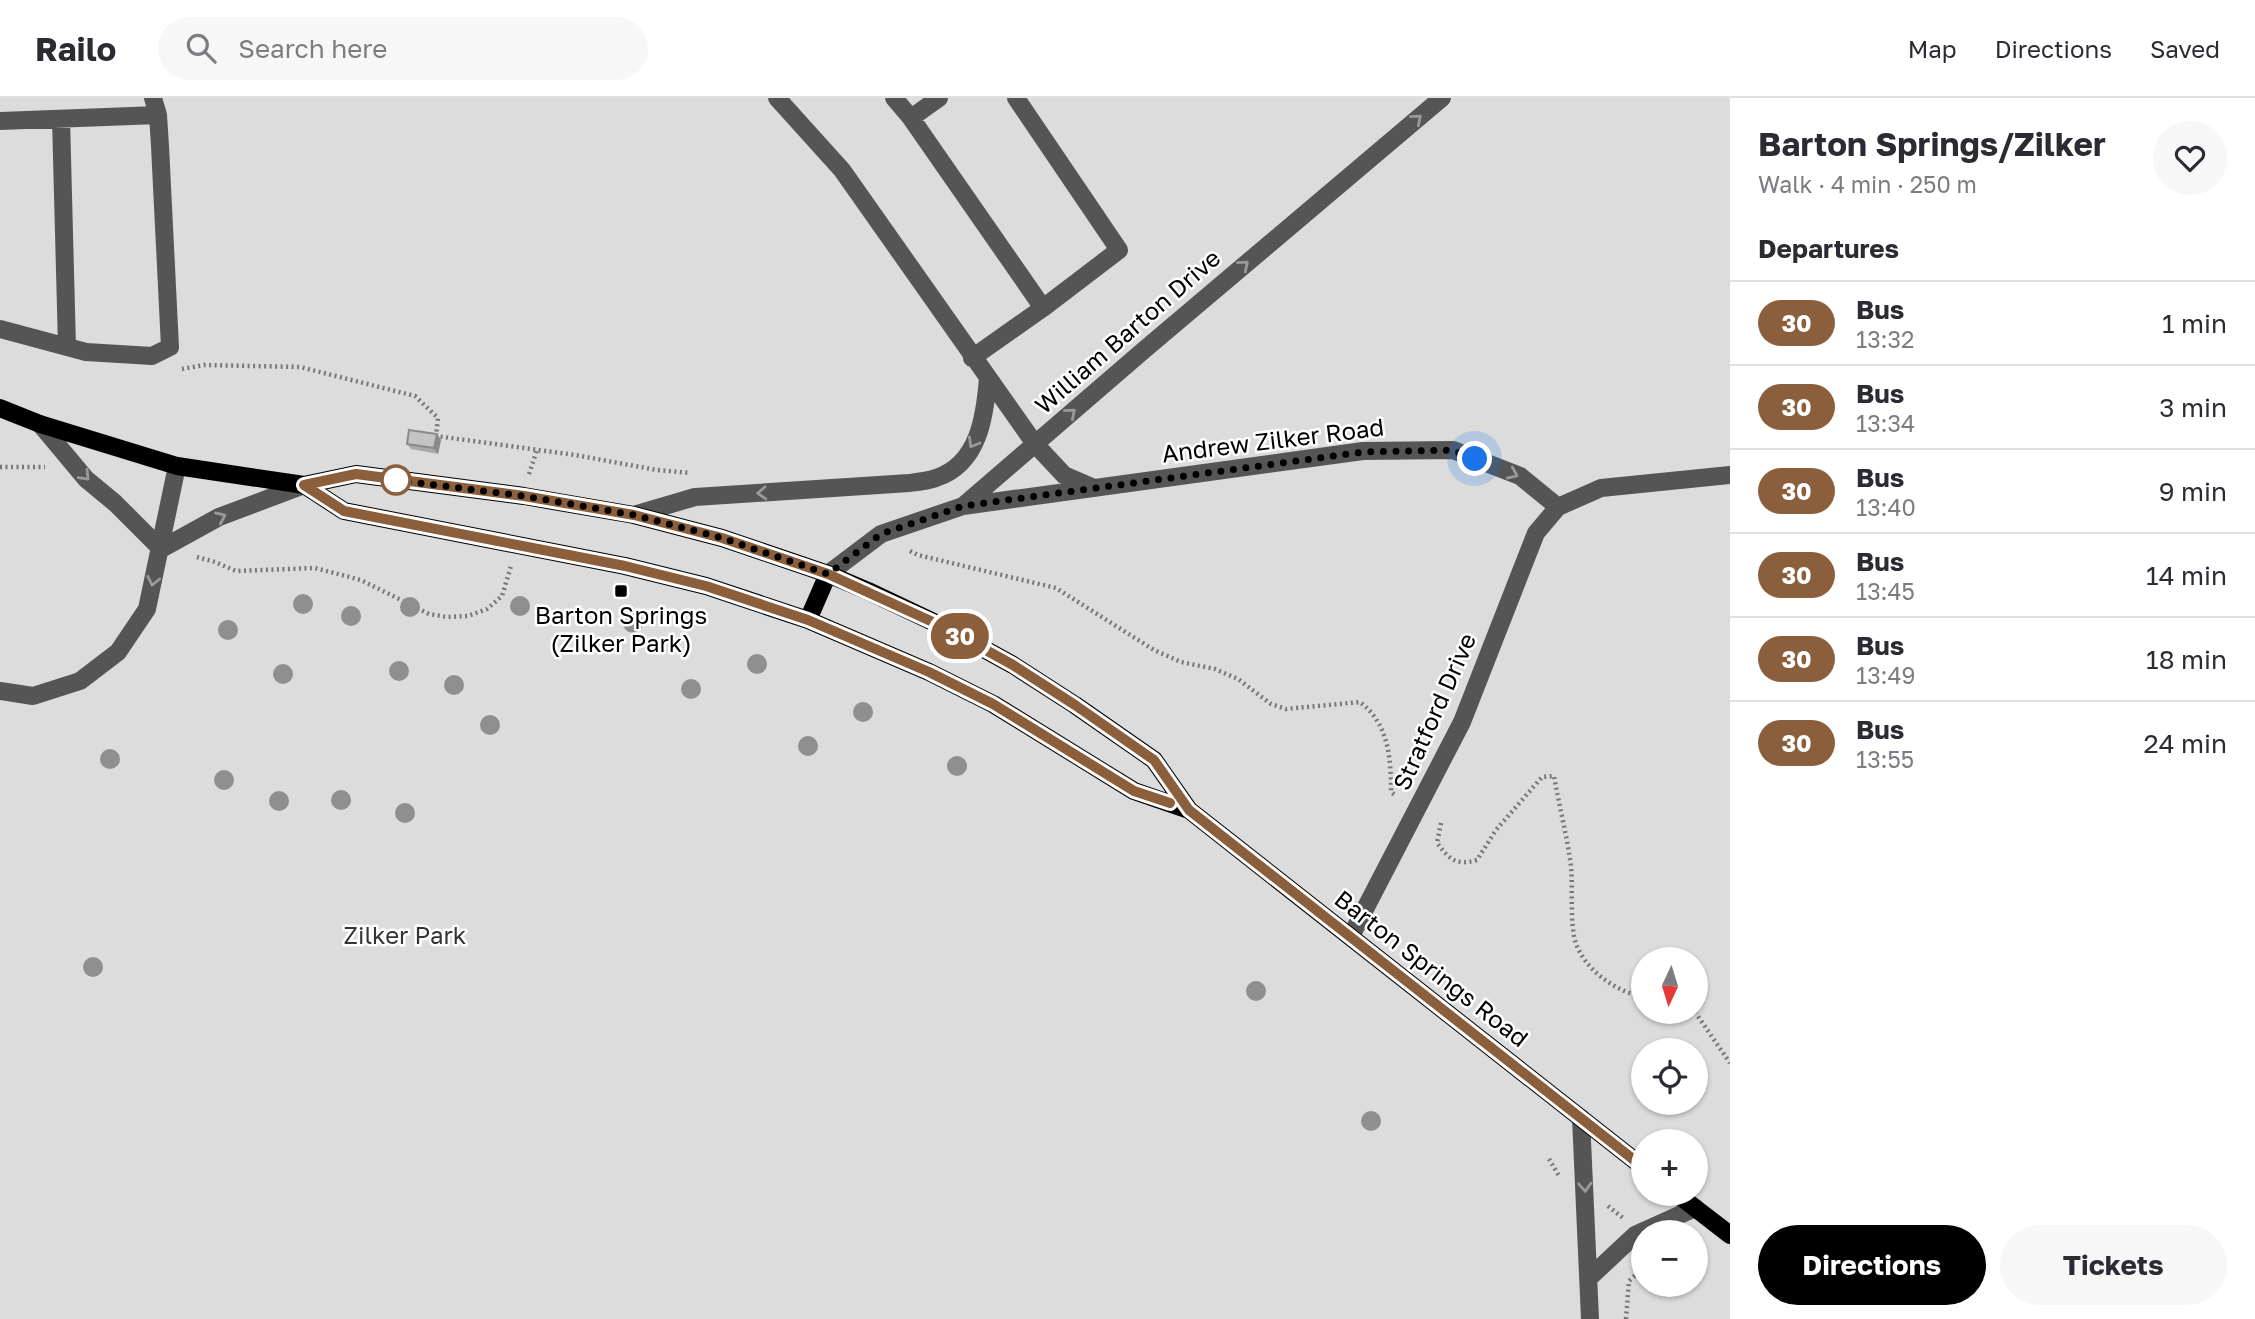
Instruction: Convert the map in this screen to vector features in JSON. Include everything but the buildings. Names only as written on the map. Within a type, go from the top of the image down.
[{"type":"main road","name":"Barton Springs Road","points":[[0,408],[40,424],[177,466],[304,485],[356,474],[524,496],[634,515],[722,538],[828,574],[946,628],[1013,665],[1154,760],[1189,810],[1631,1158]]},
{"type":"main road","name":"Barton Springs Road","points":[[304,485],[344,511],[625,566],[706,586],[808,620],[982,698],[1055,740],[1134,791],[1189,810]]},
{"type":"main road","points":[[808,620],[828,574]]},
{"type":"main road","points":[[1692,1206],[1730,1236]]},
{"type":"street","points":[[894,98],[911,118],[1043,308]]},
{"type":"street","points":[[911,118],[939,98]]},
{"type":"street","points":[[972,358],[1119,250],[1016,98]]},
{"type":"street","name":"William Barton Drive","points":[[828,574],[881,534],[963,506],[1442,98]]},
{"type":"street","points":[[788,102],[842,170],[1035,444],[1064,475],[1096,488]]},
{"type":"street","points":[[0,121],[61,118],[156,107],[170,346],[152,356],[86,352],[0,329]]},
{"type":"street","points":[[61,118],[66,347]]},
{"type":"street","points":[[634,515],[695,497],[909,483],[938,478],[959,464],[976,441],[985,416],[988,378]]},
{"type":"street","points":[[40,424],[86,479],[115,503],[161,549]]},
{"type":"street","name":"Andrew Zilker Road","points":[[963,506],[1363,452],[1452,450],[1520,476],[1558,507]]},
{"type":"street","points":[[0,691],[33,696],[80,681],[118,652],[147,609],[177,466]]},
{"type":"street","points":[[1558,507],[1601,488],[1730,475]]},
{"type":"street","points":[[161,549],[219,517],[304,485]]},
{"type":"street","name":"Stratford Drive","points":[[1351,936],[1462,722],[1536,533],[1558,507]]},
{"type":"street","points":[[1581,1118],[1590,1319]]},
{"type":"street","points":[[1589,1278],[1635,1235],[1695,1208]]},
{"type":"path","points":[[170,371],[204,365],[300,367],[415,396],[438,418],[436,436],[537,450],[529,474]]},
{"type":"path","points":[[0,467],[17,467]]},
{"type":"path","points":[[910,551],[1056,588],[1154,650],[1181,662],[1215,669],[1238,679],[1271,704],[1286,709],[1360,702],[1371,710],[1385,737],[1391,793],[1396,796]]},
{"type":"path","points":[[192,556],[236,571],[315,568],[361,580],[429,614],[447,617],[468,616],[487,609],[502,596],[512,564]]},
{"type":"path","points":[[1441,823],[1437,843],[1448,858],[1464,864],[1477,860],[1496,830],[1542,777],[1554,776],[1570,864],[1574,936],[1580,952],[1590,966],[1603,978],[1631,994]]},
{"type":"path","points":[[1703,1024],[1730,1063]]},
{"type":"path","points":[[1608,1205],[1628,1221]]},
{"type":"path","points":[[1626,1319],[1631,1279]]},
{"type":"green space","name":"Zilker Park","points":[[0,98],[1730,98],[1730,1319],[0,1319]]},
{"type":"bus line","name":"30","points":[[1170,803],[1134,791],[993,704],[929,672],[808,620],[706,586],[625,566],[344,511],[304,485],[356,474],[524,496],[634,515],[722,538],[828,574],[946,628],[1013,665],[1154,760],[1189,810],[1631,1158]]},
{"type":"place","name":"Barton Springs (Zilker Park)","points":[[621,591]]},
{"type":"route","points":[[396,480],[524,496],[634,515],[722,538],[828,574],[881,534],[963,506],[1363,452],[1452,450],[1475,459]]}]
